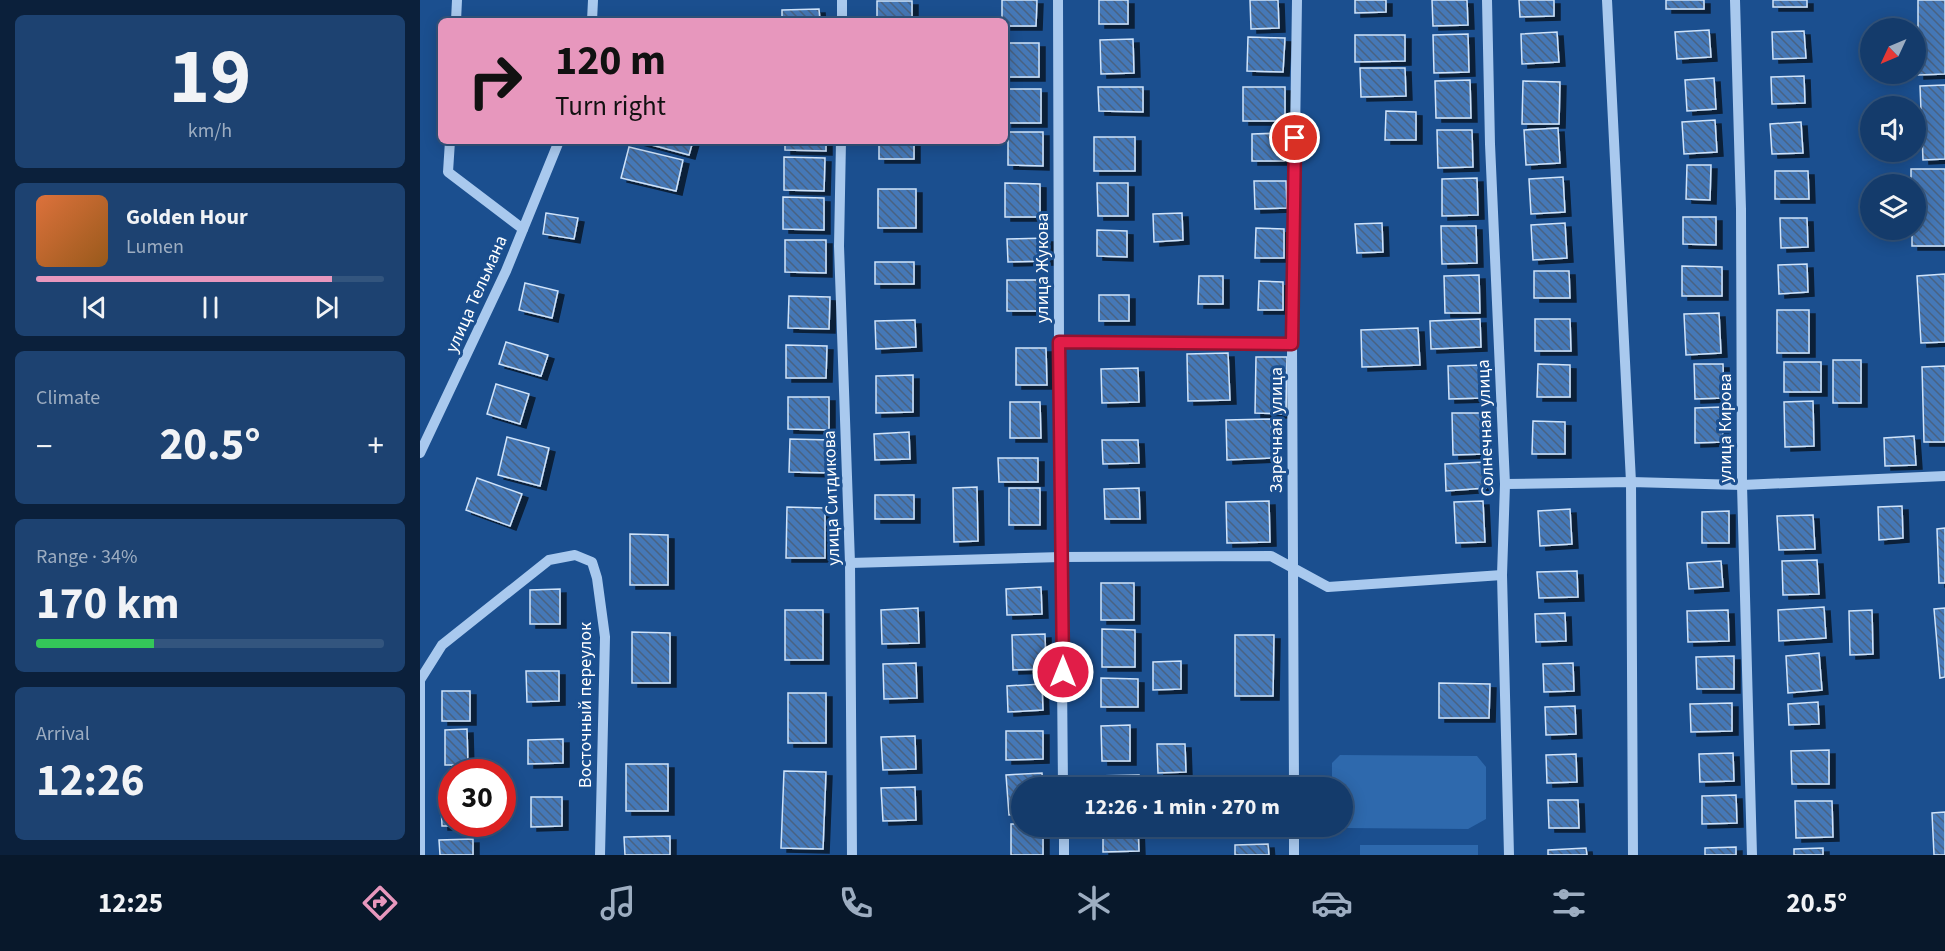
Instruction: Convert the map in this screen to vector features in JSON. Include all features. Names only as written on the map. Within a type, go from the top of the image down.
[{"type":"street","points":[[456,18],[457,0]]},
{"type":"street","points":[[592,18],[593,0]]},
{"type":"street","points":[[842,18],[843,0]]},
{"type":"street","name":"улица Жукова","points":[[1058,0],[1063,777]]},
{"type":"street","name":"Заречная улица","points":[[1294,777],[1292,344],[1298,0]]},
{"type":"street","name":"Солнечная улица","points":[[1487,0],[1490,144],[1505,484],[1502,574],[1509,855]]},
{"type":"street","points":[[1607,0],[1631,482],[1633,855]]},
{"type":"street","name":"улица Кирова","points":[[1735,0],[1741,209],[1742,485],[1752,855]]},
{"type":"street","name":"улица Тельмана","points":[[420,453],[501,282],[523,229],[448,172],[450,144]]},
{"type":"street","points":[[523,229],[558,144]]},
{"type":"street","name":"улица Ситдикова","points":[[841,144],[839,246],[850,563],[852,855]]},
{"type":"street","points":[[1059,342],[1292,344]]},
{"type":"street","points":[[1505,484],[1631,482],[1742,485],[1945,476]]},
{"type":"street","name":"Восточный переулок","points":[[420,680],[442,645],[549,560],[575,555],[592,562],[597,578],[605,637],[600,855]]},
{"type":"street","points":[[850,563],[1062,557],[1270,556],[1328,587],[1502,574]]},
{"type":"street","points":[[420,680],[420,855]]},
{"type":"street","points":[[1064,837],[1064,855]]},
{"type":"street","points":[[1294,837],[1294,855]]},
{"type":"shaded area","points":[[1340,755],[1477,756],[1486,767],[1486,819],[1468,829],[1353,828],[1353,777],[1332,777],[1332,763]]},
{"type":"shaded area","points":[[1360,845],[1478,845],[1478,855],[1360,855]]},
{"type":"building","points":[[1002,0],[1037,0],[1036,26],[1008,26],[1008,18],[1002,18]]},
{"type":"building","points":[[1099,0],[1128,0],[1128,24],[1099,24]]},
{"type":"building","points":[[1250,0],[1278,0],[1279,28],[1251,29]]},
{"type":"building","points":[[1355,0],[1386,0],[1386,12],[1355,13]]},
{"type":"building","points":[[1432,0],[1467,0],[1468,25],[1433,26]]},
{"type":"building","points":[[1519,0],[1554,0],[1554,16],[1520,17]]},
{"type":"building","points":[[1666,0],[1704,0],[1704,9],[1666,9]]},
{"type":"building","points":[[1773,0],[1807,0],[1807,7],[1773,7]]},
{"type":"building","points":[[1918,0],[1945,0],[1945,74],[1926,75],[1926,18],[1918,18]]},
{"type":"building","points":[[877,1],[912,1],[912,18],[877,18]]},
{"type":"building","points":[[819,9],[820,18],[782,18],[782,10]]},
{"type":"building","points":[[1709,30],[1711,57],[1677,59],[1675,32]]},
{"type":"building","points":[[1804,31],[1806,58],[1773,59],[1772,32]]},
{"type":"building","points":[[1557,32],[1559,62],[1522,64],[1521,34]]},
{"type":"building","points":[[1468,34],[1469,72],[1434,73],[1433,35]]},
{"type":"building","points":[[1355,35],[1405,35],[1405,61],[1355,62]]},
{"type":"building","points":[[1248,37],[1285,38],[1283,72],[1247,71]]},
{"type":"building","points":[[1133,39],[1134,73],[1101,74],[1100,40]]},
{"type":"building","points":[[1008,43],[1039,43],[1039,77],[1008,77]]},
{"type":"building","points":[[1360,68],[1405,68],[1406,96],[1361,97]]},
{"type":"building","points":[[1804,76],[1805,103],[1772,104],[1771,77]]},
{"type":"building","points":[[1714,78],[1716,109],[1687,111],[1685,80]]},
{"type":"building","points":[[1470,80],[1471,118],[1436,118],[1435,81]]},
{"type":"building","points":[[1523,81],[1560,82],[1559,124],[1522,124]]},
{"type":"building","points":[[1945,85],[1945,159],[1926,160],[1926,96],[1920,96],[1920,86]]},
{"type":"building","points":[[1098,87],[1143,87],[1143,112],[1099,111]]},
{"type":"building","points":[[1243,87],[1285,87],[1285,121],[1243,121]]},
{"type":"building","points":[[1008,89],[1041,89],[1041,123],[1008,123]]},
{"type":"building","points":[[1386,111],[1416,112],[1416,140],[1385,140]]},
{"type":"building","points":[[1715,120],[1717,152],[1684,154],[1682,122]]},
{"type":"building","points":[[1801,122],[1803,153],[1772,154],[1770,124]]},
{"type":"building","points":[[1558,128],[1560,163],[1526,165],[1524,130]]},
{"type":"building","points":[[1437,130],[1472,130],[1473,167],[1438,168]]},
{"type":"building","points":[[1008,132],[1043,132],[1043,166],[1008,165]]},
{"type":"building","points":[[1284,133],[1284,161],[1252,161],[1252,134]]},
{"type":"building","points":[[1094,137],[1135,137],[1135,171],[1094,171]]},
{"type":"building","points":[[648,144],[692,144],[689,155]]},
{"type":"building","points":[[785,144],[826,144],[826,151],[785,150]]},
{"type":"building","points":[[879,144],[914,144],[914,159],[879,159]]},
{"type":"building","points":[[629,147],[683,160],[676,191],[621,178]]},
{"type":"building","points":[[784,157],[825,158],[824,191],[784,190]]},
{"type":"building","points":[[1687,165],[1711,165],[1710,200],[1686,199]]},
{"type":"building","points":[[1911,169],[1945,169],[1945,246],[1912,246],[1912,240],[1926,240],[1926,174],[1911,174]]},
{"type":"building","points":[[1775,171],[1808,171],[1809,199],[1775,199]]},
{"type":"building","points":[[1563,177],[1565,212],[1531,214],[1529,179]]},
{"type":"building","points":[[1477,178],[1478,215],[1442,216],[1442,179]]},
{"type":"building","points":[[1254,181],[1286,181],[1287,208],[1255,209]]},
{"type":"building","points":[[1005,183],[1040,184],[1040,217],[1005,217]]},
{"type":"building","points":[[1097,183],[1128,183],[1128,216],[1098,216]]},
{"type":"building","points":[[878,189],[916,189],[916,228],[878,228]]},
{"type":"building","points":[[783,197],[824,198],[824,230],[783,229]]},
{"type":"building","points":[[546,213],[578,218],[574,239],[543,234]]},
{"type":"building","points":[[1182,213],[1183,240],[1154,242],[1153,214]]},
{"type":"building","points":[[1683,217],[1716,217],[1716,245],[1683,244]]},
{"type":"building","points":[[1780,218],[1807,218],[1808,247],[1781,248]]},
{"type":"building","points":[[1382,223],[1383,252],[1357,253],[1355,224]]},
{"type":"building","points":[[1565,223],[1567,258],[1533,260],[1531,225]]},
{"type":"building","points":[[1441,226],[1476,226],[1477,263],[1442,264]]},
{"type":"building","points":[[1256,228],[1284,229],[1284,258],[1255,258]]},
{"type":"building","points":[[1097,230],[1127,231],[1127,257],[1097,256]]},
{"type":"building","points":[[1047,238],[1047,261],[1008,262],[1007,239]]},
{"type":"building","points":[[785,240],[826,240],[826,273],[785,272]]},
{"type":"building","points":[[875,262],[914,262],[914,284],[875,284]]},
{"type":"building","points":[[1807,264],[1808,292],[1779,294],[1778,265]]},
{"type":"building","points":[[1682,266],[1722,267],[1722,296],[1682,296]]},
{"type":"building","points":[[1534,271],[1569,271],[1570,298],[1534,298]]},
{"type":"building","points":[[1945,274],[1945,342],[1921,343],[1917,276]]},
{"type":"building","points":[[1479,275],[1480,313],[1445,313],[1444,276]]},
{"type":"building","points":[[1199,276],[1223,276],[1223,304],[1198,304]]},
{"type":"building","points":[[1007,280],[1041,280],[1041,311],[1007,311]]},
{"type":"building","points":[[1259,281],[1283,282],[1283,310],[1258,310]]},
{"type":"building","points":[[525,283],[558,291],[552,318],[519,310]]},
{"type":"building","points":[[1099,295],[1129,295],[1129,321],[1099,321]]},
{"type":"building","points":[[789,296],[830,297],[829,329],[788,328]]},
{"type":"building","points":[[1777,310],[1809,310],[1809,353],[1777,353]]},
{"type":"building","points":[[1719,313],[1721,353],[1686,355],[1684,314]]},
{"type":"building","points":[[1480,319],[1481,347],[1431,349],[1430,321]]},
{"type":"building","points":[[1535,319],[1570,319],[1571,351],[1535,351]]},
{"type":"building","points":[[915,320],[916,347],[876,349],[875,321]]},
{"type":"building","points":[[1418,328],[1420,365],[1362,367],[1361,330]]},
{"type":"building","points":[[506,342],[548,355],[541,376],[499,364]]},
{"type":"building","points":[[786,345],[827,346],[826,378],[786,378]]},
{"type":"building","points":[[1016,348],[1046,348],[1047,385],[1016,385]]},
{"type":"building","points":[[1228,353],[1230,400],[1188,401],[1187,354]]},
{"type":"building","points":[[1256,357],[1287,357],[1286,414],[1255,413]]},
{"type":"building","points":[[1833,360],[1861,360],[1861,403],[1833,403]]},
{"type":"building","points":[[1784,362],[1821,362],[1821,392],[1784,392]]},
{"type":"building","points":[[1538,364],[1570,365],[1570,397],[1537,397]]},
{"type":"building","points":[[1694,364],[1723,364],[1724,398],[1695,399]]},
{"type":"building","points":[[1482,365],[1483,398],[1449,399],[1448,366]]},
{"type":"building","points":[[1945,366],[1945,442],[1924,442],[1922,367]]},
{"type":"building","points":[[1138,368],[1139,402],[1102,403],[1101,369]]},
{"type":"building","points":[[913,375],[913,412],[876,413],[876,376]]},
{"type":"building","points":[[496,384],[529,394],[520,424],[487,414]]},
{"type":"building","points":[[788,397],[829,397],[829,430],[788,429]]},
{"type":"building","points":[[1813,401],[1814,446],[1785,447],[1784,402]]},
{"type":"building","points":[[1010,402],[1040,402],[1041,438],[1010,438]]},
{"type":"building","points":[[1722,407],[1723,442],[1695,443],[1695,408]]},
{"type":"building","points":[[1452,413],[1484,413],[1485,454],[1453,455]]},
{"type":"building","points":[[1271,419],[1273,458],[1227,460],[1226,420]]},
{"type":"building","points":[[1533,421],[1565,422],[1565,454],[1532,454]]},
{"type":"building","points":[[909,432],[910,459],[875,460],[874,434]]},
{"type":"building","points":[[1914,436],[1916,465],[1885,466],[1884,438]]},
{"type":"building","points":[[507,437],[549,448],[540,486],[498,475]]},
{"type":"building","points":[[790,439],[831,440],[830,473],[789,472]]},
{"type":"building","points":[[1102,440],[1138,440],[1139,463],[1103,464]]},
{"type":"building","points":[[998,458],[1038,458],[1038,482],[999,482]]},
{"type":"building","points":[[1484,462],[1486,488],[1446,491],[1445,464]]},
{"type":"building","points":[[477,478],[522,494],[510,526],[466,510]]},
{"type":"building","points":[[977,487],[978,541],[954,542],[953,488]]},
{"type":"building","points":[[1009,488],[1040,488],[1040,525],[1009,525]]},
{"type":"building","points":[[1139,488],[1140,519],[1105,519],[1104,489]]},
{"type":"building","points":[[875,495],[914,495],[914,519],[875,519]]},
{"type":"building","points":[[1269,501],[1270,542],[1227,543],[1226,502]]},
{"type":"building","points":[[1483,501],[1485,542],[1456,543],[1454,502]]},
{"type":"building","points":[[1902,506],[1903,538],[1879,540],[1878,507]]},
{"type":"building","points":[[787,507],[825,508],[825,558],[786,558]]},
{"type":"building","points":[[1570,509],[1572,544],[1540,546],[1538,511]]},
{"type":"building","points":[[1729,511],[1729,543],[1702,543],[1702,512]]},
{"type":"building","points":[[1813,515],[1815,549],[1779,550],[1777,516]]},
{"type":"building","points":[[1945,528],[1945,583],[1939,583],[1937,529]]},
{"type":"building","points":[[630,534],[668,535],[668,585],[630,585]]},
{"type":"building","points":[[1817,560],[1819,594],[1783,595],[1782,561]]},
{"type":"building","points":[[1721,561],[1723,587],[1689,589],[1687,563]]},
{"type":"building","points":[[1577,571],[1578,597],[1539,598],[1537,572]]},
{"type":"building","points":[[1101,583],[1134,583],[1134,620],[1101,620]]},
{"type":"building","points":[[1041,587],[1042,614],[1007,615],[1006,589]]},
{"type":"building","points":[[560,589],[560,624],[530,624],[530,590]]},
{"type":"building","points":[[1824,607],[1826,638],[1779,641],[1778,610]]},
{"type":"building","points":[[918,608],[919,643],[882,644],[881,610]]},
{"type":"building","points":[[1945,608],[1945,677],[1940,678],[1934,609]]},
{"type":"building","points":[[785,610],[823,610],[823,660],[785,660]]},
{"type":"building","points":[[1728,610],[1729,641],[1688,642],[1687,611]]},
{"type":"building","points":[[1872,610],[1873,654],[1850,655],[1849,611]]},
{"type":"building","points":[[1565,613],[1566,641],[1536,642],[1535,614]]},
{"type":"building","points":[[1102,629],[1135,630],[1135,667],[1102,667]]},
{"type":"building","points":[[632,632],[670,633],[670,683],[632,683]]},
{"type":"building","points":[[1045,634],[1046,669],[1013,670],[1012,635]]},
{"type":"building","points":[[1235,635],[1274,635],[1273,696],[1235,696]]},
{"type":"building","points":[[1819,653],[1822,690],[1788,693],[1786,656]]},
{"type":"building","points":[[1734,656],[1734,689],[1697,689],[1696,657]]},
{"type":"building","points":[[1181,661],[1181,689],[1153,690],[1153,662]]},
{"type":"building","points":[[916,663],[917,698],[884,699],[883,664]]},
{"type":"building","points":[[1573,663],[1574,691],[1544,692],[1543,664]]},
{"type":"building","points":[[526,671],[559,671],[559,701],[527,702]]},
{"type":"building","points":[[1101,678],[1138,679],[1138,707],[1101,707]]},
{"type":"building","points":[[1439,683],[1490,684],[1489,718],[1439,718]]},
{"type":"building","points":[[1042,684],[1043,710],[1008,712],[1007,686]]},
{"type":"building","points":[[442,691],[470,691],[470,721],[442,721]]},
{"type":"building","points":[[788,693],[826,693],[826,743],[788,743]]},
{"type":"building","points":[[1818,702],[1819,724],[1789,725],[1788,704]]},
{"type":"building","points":[[1732,703],[1732,731],[1691,732],[1690,704]]},
{"type":"building","points":[[1575,706],[1576,734],[1546,735],[1545,707]]},
{"type":"building","points":[[1130,725],[1130,761],[1102,761],[1101,726]]},
{"type":"building","points":[[467,729],[468,759],[445,759],[445,730]]},
{"type":"building","points":[[1006,731],[1043,731],[1043,759],[1006,760]]},
{"type":"building","points":[[915,736],[916,769],[883,770],[881,737]]},
{"type":"building","points":[[563,739],[563,763],[528,764],[528,740]]},
{"type":"building","points":[[1157,744],[1185,744],[1186,772],[1158,773]]},
{"type":"building","points":[[1829,750],[1829,784],[1792,784],[1791,751]]},
{"type":"building","points":[[1733,753],[1734,781],[1700,782],[1699,754]]},
{"type":"building","points":[[1576,754],[1577,782],[1547,783],[1546,755]]},
{"type":"building","points":[[626,764],[668,764],[668,811],[626,811]]},
{"type":"building","points":[[784,771],[826,772],[823,849],[781,848]]},
{"type":"building","points":[[1042,773],[1042,777],[1011,777],[1011,815],[1009,815],[1006,775]]},
{"type":"building","points":[[1139,775],[1139,777],[1094,777]]},
{"type":"building","points":[[915,787],[916,820],[883,821],[881,788]]},
{"type":"building","points":[[1736,795],[1737,823],[1702,824],[1702,796]]},
{"type":"building","points":[[531,797],[562,797],[562,826],[531,827]]},
{"type":"building","points":[[1548,800],[1578,800],[1579,828],[1549,828]]},
{"type":"building","points":[[1795,801],[1832,801],[1833,837],[1796,838]]},
{"type":"building","points":[[1945,812],[1945,855],[1934,855],[1932,813]]},
{"type":"building","points":[[670,836],[670,855],[625,855],[624,837]]},
{"type":"building","points":[[1011,837],[1043,837],[1043,855],[1011,855]]},
{"type":"building","points":[[1103,837],[1138,837],[1139,851],[1103,852]]},
{"type":"building","points":[[473,839],[473,855],[440,855],[439,840]]},
{"type":"building","points":[[1268,844],[1269,855],[1235,855],[1235,845]]},
{"type":"building","points":[[1736,847],[1736,855],[1705,855],[1705,848]]},
{"type":"building","points":[[1586,848],[1587,855],[1548,855],[1548,850]]},
{"type":"building","points":[[1823,848],[1823,855],[1794,855],[1794,849]]},
{"type":"route","points":[[1063,672],[1059,342],[1292,344],[1295,138]]}]
